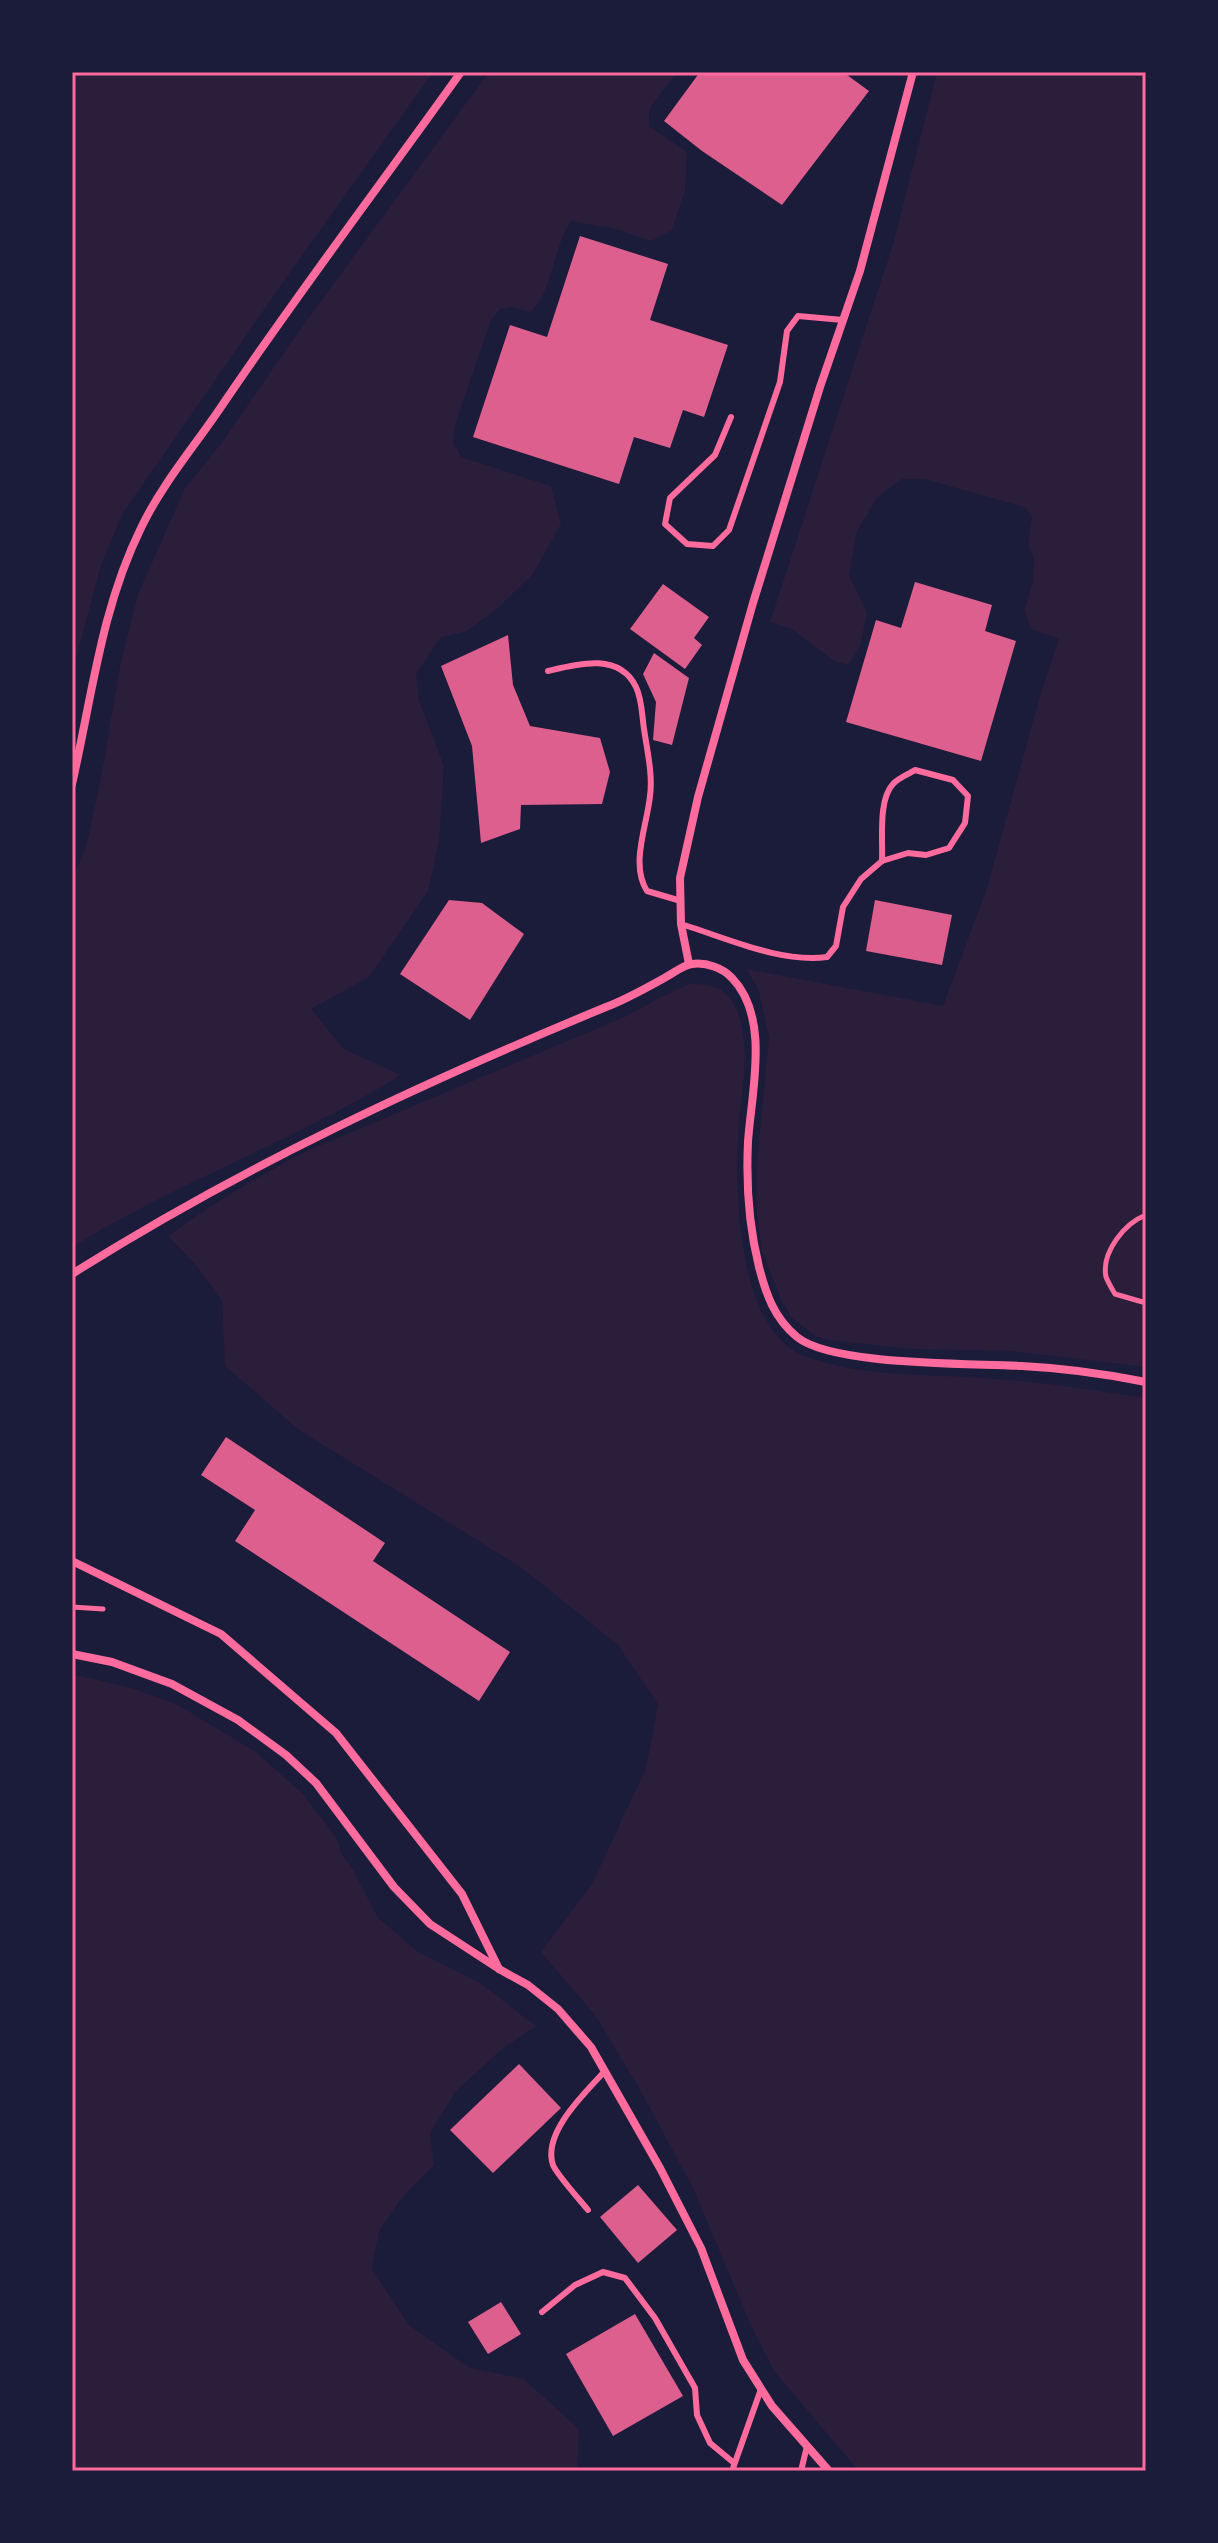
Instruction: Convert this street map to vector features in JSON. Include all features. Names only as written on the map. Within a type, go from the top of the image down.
[{"type":"street","points":[[72,784],[98,650],[117,584],[141,527],[168,480],[281,318],[461,72]]},
{"type":"street","points":[[689,964],[681,924],[680,878],[698,797],[753,603],[860,271],[913,72]]},
{"type":"street","points":[[72,1274],[120,1243],[266,1161],[376,1107],[517,1043],[625,999],[689,964],[712,965],[732,977],[744,996],[753,1021],[756,1045],[748,1144],[752,1239],[765,1291],[775,1313],[796,1336],[809,1345],[903,1361],[1026,1366],[1146,1382]]},
{"type":"street","points":[[72,1561],[221,1634],[336,1733],[462,1894],[499,1969]]},
{"type":"street","points":[[72,1654],[112,1662],[172,1684],[238,1720],[286,1755],[316,1783],[394,1887],[430,1924],[528,1985],[558,2009],[591,2047],[701,2248],[743,2360],[772,2406],[829,2471]]},
{"type":"lane","points":[[731,417],[715,455],[670,498],[665,524],[687,544],[713,546],[729,530],[780,382],[787,331],[798,316],[843,320]]},
{"type":"lane","points":[[548,671],[586,662],[601,662],[623,671],[636,687],[651,794],[644,826],[639,878],[647,891],[681,901]]},
{"type":"lane","points":[[681,924],[769,951],[810,959],[827,957],[836,946],[843,907],[861,879],[882,861],[908,853],[926,855],[949,848],[965,823],[968,796],[953,780],[915,770],[893,784],[882,805],[882,861]]},
{"type":"lane","points":[[588,2210],[553,2167],[551,2144],[569,2112],[605,2071]]},
{"type":"lane","points":[[542,2312],[575,2285],[603,2272],[625,2278],[655,2318],[695,2388],[697,2415],[710,2443],[733,2467],[761,2389]]},
{"type":"lane","points":[[801,2471],[807,2446]]},
{"type":"path","points":[[1146,1215],[1135,1219],[1119,1236],[1108,1256],[1106,1276],[1115,1294],[1146,1303]]},
{"type":"shaded area","points":[[72,72],[433,72],[123,513],[101,565],[72,674]]},
{"type":"shaded area","points":[[489,72],[677,72],[649,109],[649,126],[687,152],[685,191],[672,230],[651,241],[616,229],[571,221],[560,243],[549,280],[531,312],[511,307],[500,309],[491,320],[456,422],[453,442],[461,457],[551,486],[561,524],[533,574],[497,609],[467,631],[440,638],[416,674],[419,700],[444,766],[439,842],[428,891],[369,977],[311,1009],[344,1049],[401,1075],[320,1121],[153,1202],[72,1247],[72,879],[86,847],[120,666],[138,594],[185,488],[221,444],[299,331]]},
{"type":"shaded area","points":[[937,72],[1146,72],[1146,1367],[1012,1351],[911,1349],[815,1336],[792,1318],[781,1300],[762,1251],[756,1172],[769,1037],[758,988],[746,969],[943,1006],[987,888],[1040,696],[1059,639],[1031,629],[1024,611],[1033,581],[1034,557],[1028,544],[1032,517],[1024,507],[924,479],[902,479],[877,498],[857,531],[849,575],[867,613],[860,647],[848,665],[834,661],[792,629],[770,622],[894,241]]},
{"type":"shaded area","points":[[689,984],[708,985],[723,992],[732,1001],[739,1016],[745,1050],[737,1180],[744,1251],[762,1312],[786,1345],[806,1357],[860,1370],[1024,1381],[1146,1398],[1146,2471],[859,2471],[774,2371],[751,2326],[694,2190],[639,2088],[595,2015],[541,1952],[592,1884],[646,1768],[658,1704],[618,1645],[522,1568],[299,1430],[225,1366],[222,1301],[196,1265],[168,1236],[237,1190],[309,1150],[629,1015]]},
{"type":"shaded area","points":[[72,1674],[135,1689],[178,1705],[256,1752],[303,1794],[336,1837],[342,1855],[354,1871],[378,1918],[418,1952],[480,1983],[536,2026],[502,2049],[456,2091],[430,2133],[434,2165],[401,2199],[379,2231],[372,2269],[409,2325],[470,2368],[524,2379],[579,2429],[577,2471],[72,2471]]},
{"type":"building","points":[[700,72],[843,72],[869,91],[782,205],[702,151],[664,121]]},
{"type":"building","points":[[580,236],[668,264],[650,320],[728,345],[704,417],[683,410],[670,448],[634,437],[619,484],[473,437],[510,325],[547,337]]},
{"type":"building","points":[[915,582],[992,605],[985,631],[1016,641],[981,761],[846,722],[876,620],[901,628]]},
{"type":"building","points":[[663,584],[709,617],[694,638],[702,645],[685,669],[630,629]]},
{"type":"building","points":[[508,635],[513,685],[530,726],[600,738],[610,772],[602,804],[521,805],[520,829],[481,843],[472,746],[441,666]]},
{"type":"building","points":[[654,653],[689,678],[672,745],[653,740],[656,702],[643,674]]},
{"type":"building","points":[[449,900],[482,903],[524,934],[470,1020],[400,974]]},
{"type":"building","points":[[875,900],[952,915],[942,965],[866,951]]},
{"type":"building","points":[[226,1437],[385,1543],[373,1561],[510,1652],[479,1701],[235,1541],[255,1510],[201,1475]]},
{"type":"building","points":[[519,2064],[561,2108],[493,2173],[450,2130]]},
{"type":"building","points":[[638,2185],[677,2230],[638,2263],[600,2217]]},
{"type":"building","points":[[501,2302],[521,2334],[488,2354],[468,2322]]},
{"type":"building","points":[[635,2314],[683,2396],[613,2436],[566,2354]]}]
